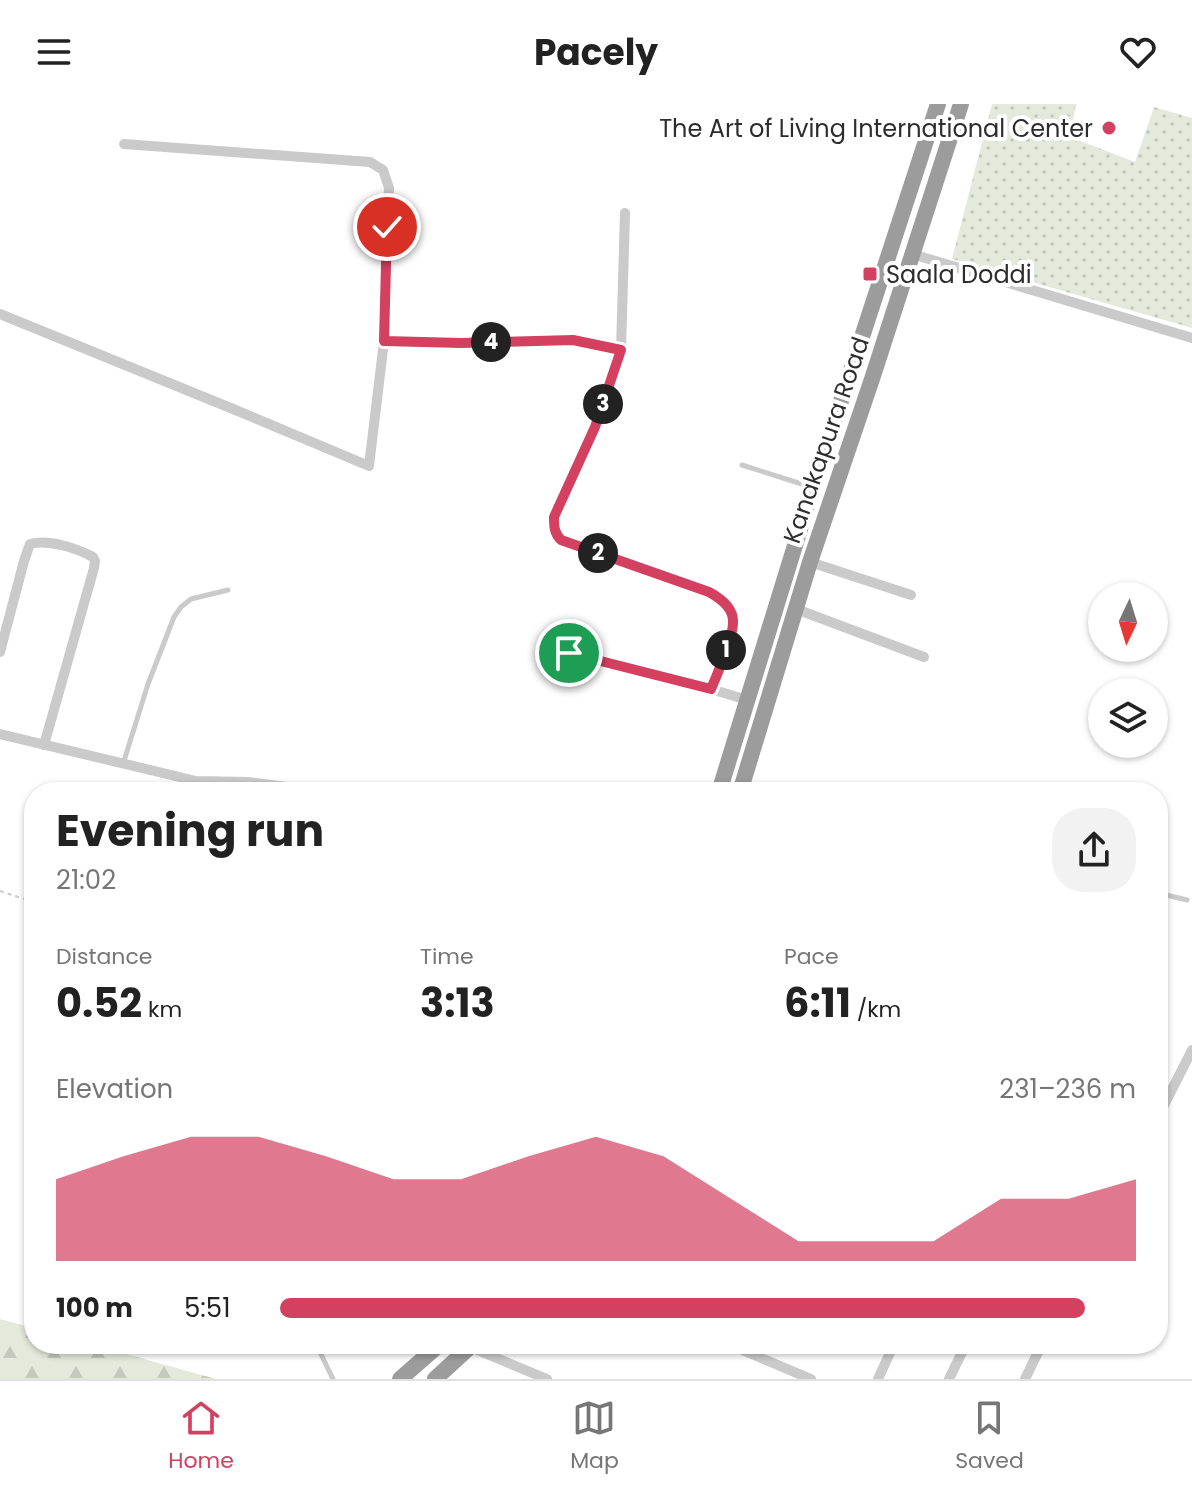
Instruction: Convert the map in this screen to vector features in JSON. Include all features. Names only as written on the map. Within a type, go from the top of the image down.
[{"type":"highway","name":"Kanakapura Road","points":[[722,782],[813,487],[938,104]]},
{"type":"highway","name":"Kanakapura Road","points":[[743,782],[810,562],[961,104]]},
{"type":"highway","points":[[763,652],[781,658]]},
{"type":"highway","points":[[400,1379],[429,1354]]},
{"type":"highway","points":[[435,1379],[462,1354]]},
{"type":"street","points":[[0,314],[369,466],[384,341],[389,188],[383,170],[370,162],[124,144]]},
{"type":"street","points":[[625,213],[621,350],[595,427],[554,517],[554,528],[561,540],[709,592],[721,599],[731,611],[734,623],[711,689]]},
{"type":"street","points":[[912,254],[1192,338]]},
{"type":"street","points":[[384,341],[461,343],[573,340],[621,350]]},
{"type":"street","points":[[0,652],[30,544],[57,545],[93,557],[94,568],[44,745]]},
{"type":"street","points":[[810,562],[911,595]]},
{"type":"street","points":[[796,609],[924,657]]},
{"type":"street","points":[[569,653],[747,700]]},
{"type":"street","points":[[0,734],[196,781],[248,782]]},
{"type":"street","points":[[1168,1097],[1192,1050]]},
{"type":"street","points":[[489,1354],[547,1379]]},
{"type":"street","points":[[752,1354],[811,1379]]},
{"type":"street","points":[[878,1379],[889,1354]]},
{"type":"street","points":[[949,1379],[961,1354]]},
{"type":"street","points":[[1025,1379],[1037,1354]]},
{"type":"lane","points":[[742,465],[813,487]]},
{"type":"lane","points":[[123,765],[148,684],[174,617],[191,599],[228,590]]},
{"type":"lane","points":[[1168,895],[1187,900]]},
{"type":"lane","points":[[321,1354],[333,1379]]},
{"type":"path","points":[[0,891],[24,899]]},
{"type":"green space","points":[[992,104],[1076,104],[1070,137],[1135,162],[1154,107],[1192,118],[1192,328],[952,259]]},
{"type":"green space","points":[[0,1319],[24,1325],[24,1354],[126,1354],[216,1379],[0,1379]]},
{"type":"place","name":"The Art of Living International Center","points":[[1109,128]]},
{"type":"place","name":"Saala Doddi","points":[[870,274]]},
{"type":"route","points":[[387,227],[384,341],[461,343],[573,340],[621,350],[595,427],[554,517],[557,536],[709,592],[721,599],[731,611],[734,623],[711,689],[569,653]]}]
